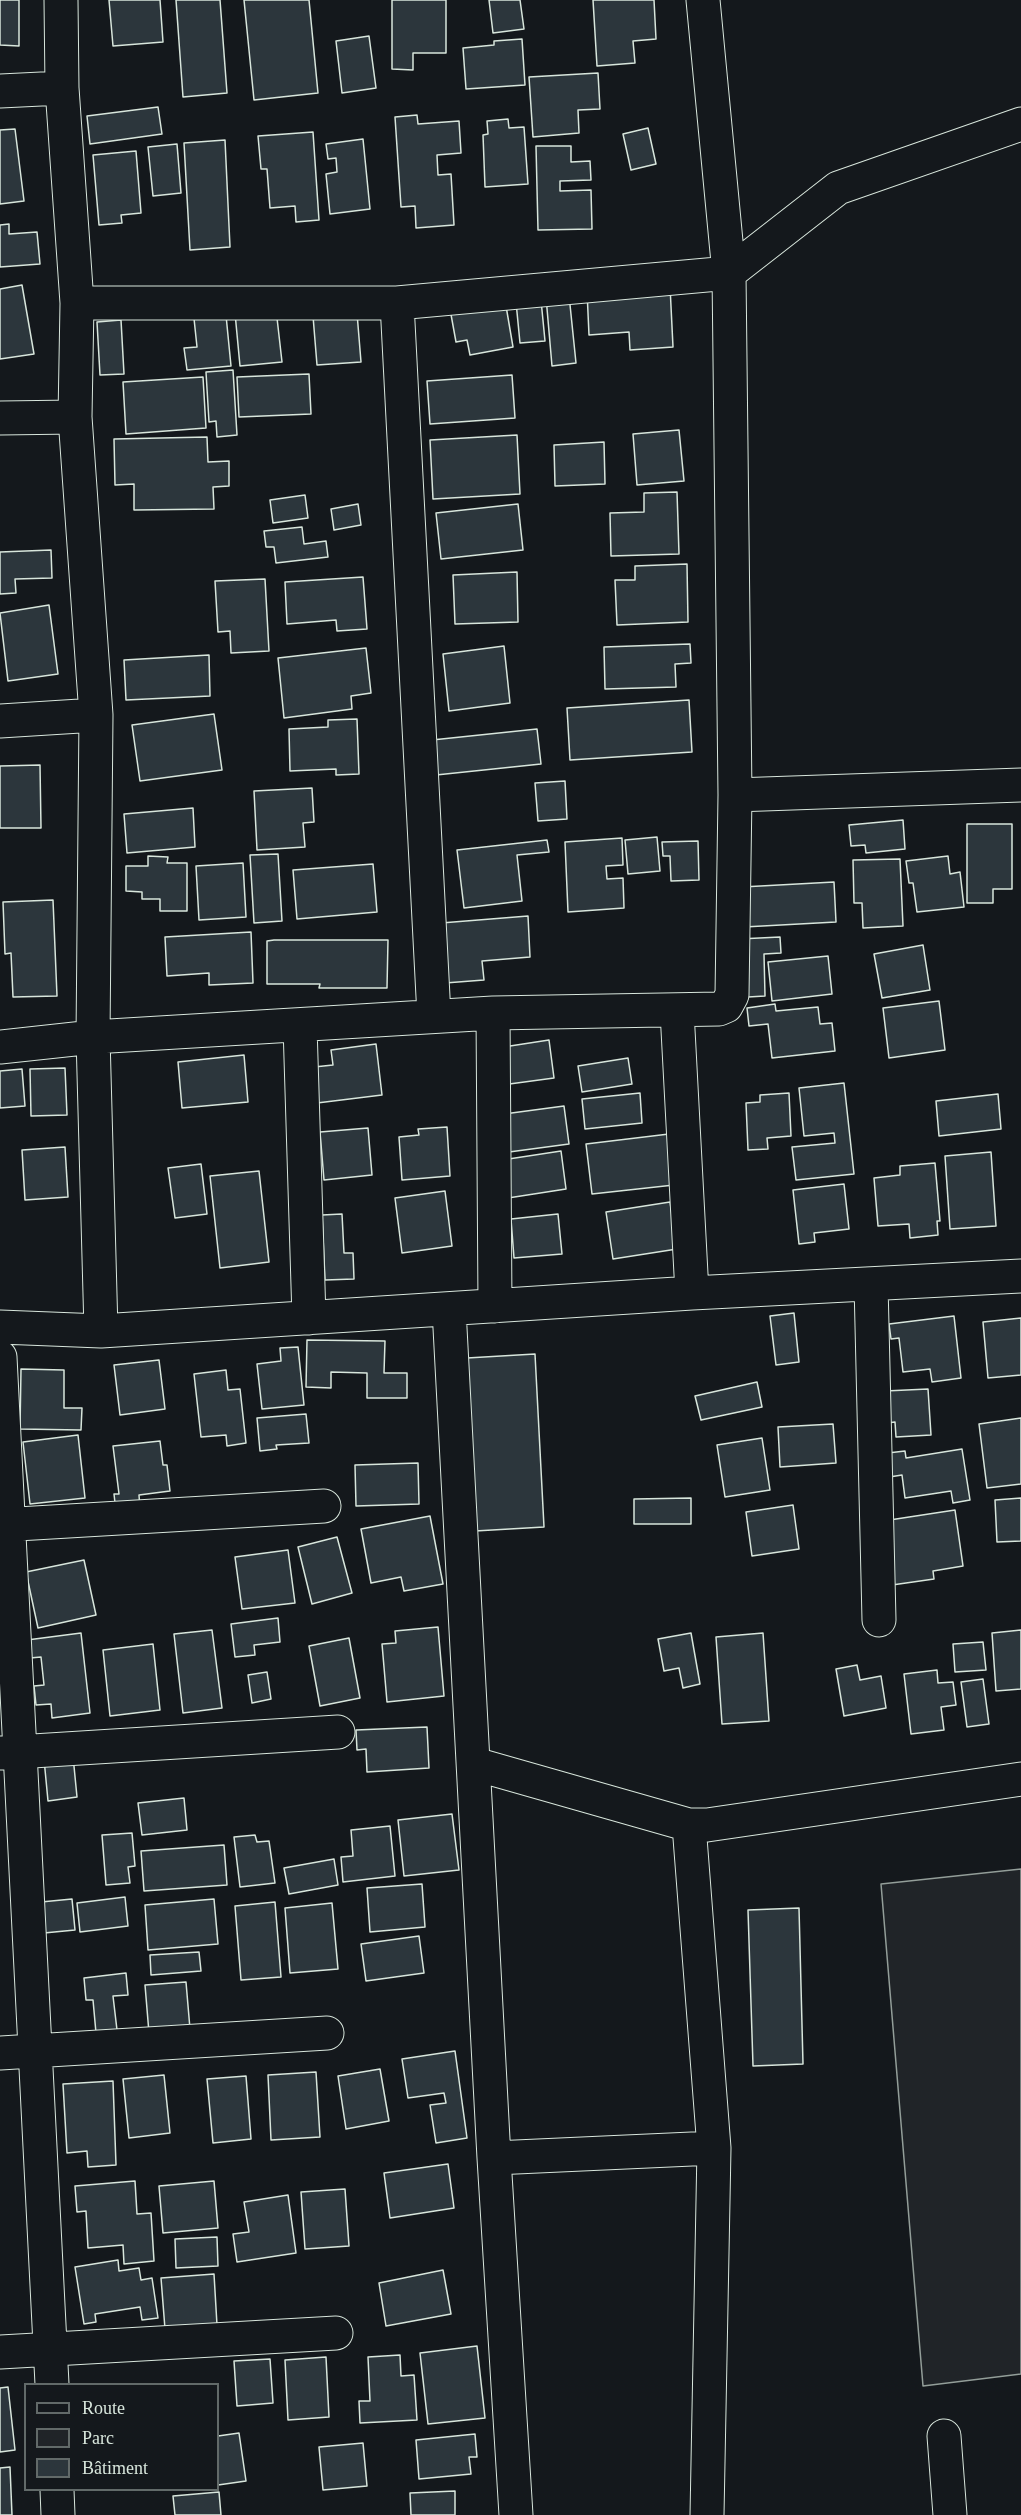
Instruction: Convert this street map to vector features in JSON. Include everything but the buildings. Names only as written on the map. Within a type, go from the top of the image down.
[{"type":"street","points":[[61,0],[62,88],[77,303],[75,417],[96,715],[93,1037],[101,1330]]},
{"type":"street","points":[[0,1047],[93,1037],[434,1016],[677,1011],[719,1009],[726,1006],[732,995],[735,795],[729,273],[703,0]]},
{"type":"street","points":[[0,91],[62,88]]},
{"type":"street","points":[[77,303],[397,303],[729,273],[838,188],[1021,124]]},
{"type":"street","points":[[397,303],[434,1016]]},
{"type":"street","points":[[0,418],[75,417]]},
{"type":"street","points":[[0,721],[96,715]]},
{"type":"street","points":[[735,795],[1021,785]]},
{"type":"street","points":[[677,1011],[692,1293]]},
{"type":"street","points":[[493,1013],[495,1306]]},
{"type":"street","points":[[300,1026],[309,1317]]},
{"type":"street","points":[[0,1327],[101,1330],[692,1293],[1021,1276]]},
{"type":"street","points":[[871,1284],[879,1620]]},
{"type":"street","points":[[448,1309],[475,1764],[494,2158],[516,2515]]},
{"type":"street","points":[[0,1357],[10,1752],[35,2051],[52,2383]]},
{"type":"street","points":[[4,1524],[324,1506]]},
{"type":"street","points":[[10,1752],[339,1732]]},
{"type":"street","points":[[475,1764],[689,1825],[707,1825],[1021,1779]]},
{"type":"street","points":[[689,1825],[714,2148],[707,2515]]},
{"type":"street","points":[[0,2053],[327,2033]]},
{"type":"street","points":[[494,2158],[714,2148]]},
{"type":"street","points":[[0,2352],[336,2333]]},
{"type":"street","points":[[944,2436],[950,2515]]},
{"type":"street","points":[[57,2491],[58,2515]]},
{"type":"green space","points":[[1021,1869],[1021,2374],[923,2386],[881,1884]]}]
